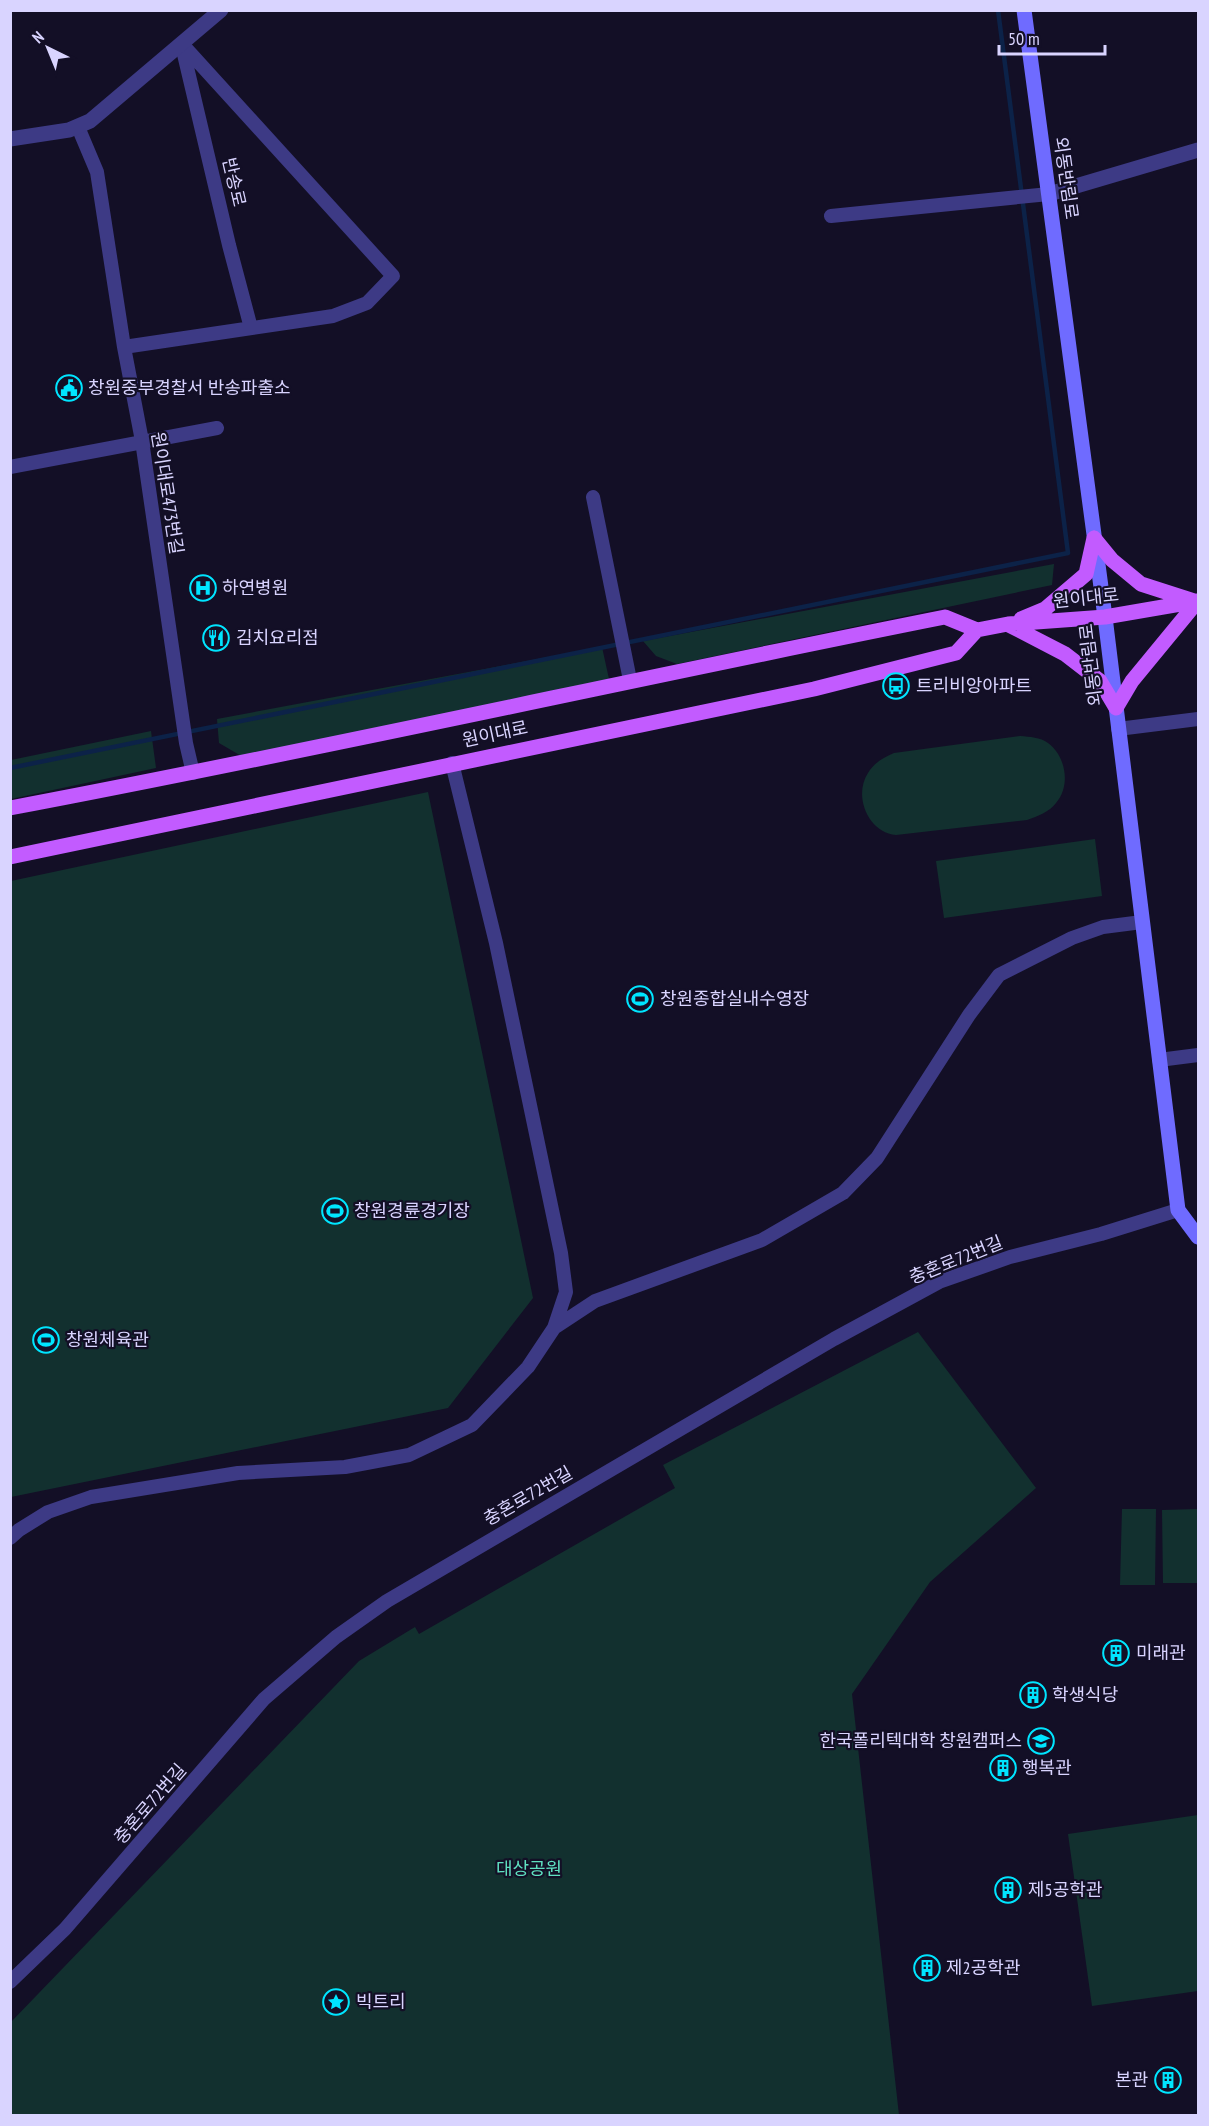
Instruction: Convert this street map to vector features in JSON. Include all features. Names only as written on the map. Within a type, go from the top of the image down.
[{"type":"main road","name":"외동반림로","points":[[1023,10],[1042,195],[1105,617],[1178,1210],[1198,1237]]},
{"type":"main road","points":[[1008,624],[1065,654],[1100,681],[1116,708],[1132,681],[1198,602],[1141,584],[1112,560],[1094,538]]},
{"type":"main road","points":[[1008,624],[1045,609],[1086,574],[1094,538]]},
{"type":"main road","name":"원이대로","points":[[10,808],[193,773],[630,680],[945,617],[977,630],[1008,624],[1105,617],[1198,602]]},
{"type":"main road","name":"원이대로","points":[[10,857],[814,689],[956,653],[977,630]]},
{"type":"street","points":[[10,139],[69,130],[90,121],[221,10]]},
{"type":"street","points":[[124,347],[333,316],[367,303],[393,276],[182,44]]},
{"type":"street","name":"반송로","points":[[182,44],[251,328]]},
{"type":"street","name":"원이대로473번길","points":[[78,127],[97,172],[124,347],[142,441],[186,743],[193,773]]},
{"type":"street","points":[[831,216],[1042,195],[1198,150]]},
{"type":"street","points":[[10,467],[217,428]]},
{"type":"street","points":[[593,497],[630,680]]},
{"type":"street","points":[[1118,729],[1198,718]]},
{"type":"street","points":[[10,1538],[48,1512],[91,1497],[238,1473],[345,1467],[410,1455],[472,1425],[528,1367],[554,1328],[566,1292],[561,1253],[496,943],[452,763]]},
{"type":"street","points":[[554,1328],[595,1301],[762,1240],[843,1192],[877,1158],[969,1015],[999,975],[1071,938],[1103,927],[1142,922]]},
{"type":"street","points":[[1159,1060],[1198,1055]]},
{"type":"street","name":"충혼로72번길","points":[[10,1982],[65,1929],[264,1699],[336,1637],[387,1601],[834,1339],[939,1282],[1010,1257],[1101,1234],[1178,1210]]},
{"type":"green space","points":[[1054,564],[1052,585],[677,664],[656,656],[643,641]]},
{"type":"green space","points":[[602,647],[609,679],[243,757],[219,743],[217,719]]},
{"type":"green space","points":[[151,731],[156,768],[11,799],[11,760]]},
{"type":"green space","points":[[1020,736],[1045,741],[1059,755],[1062,763],[1065,780],[1061,796],[1043,813],[1027,820],[896,835],[878,827],[866,812],[862,792],[864,782],[873,766],[887,756],[894,753]]},
{"type":"green space","points":[[428,792],[533,1298],[448,1408],[11,1497],[11,881]]},
{"type":"green space","points":[[1095,839],[1102,896],[944,918],[936,861]]},
{"type":"green space","name":"대상공원","points":[[918,1332],[1036,1488],[930,1582],[852,1694],[899,2115],[11,2115],[11,2022],[359,1661],[415,1627],[419,1634],[675,1488],[663,1465]]},
{"type":"green space","points":[[1122,1509],[1156,1509],[1155,1585],[1120,1585]]},
{"type":"green space","points":[[1198,1509],[1198,1583],[1163,1583],[1162,1510]]},
{"type":"green space","points":[[1198,1815],[1198,1991],[1092,2006],[1068,1834]]},
{"type":"waterway","points":[[10,768],[1068,553],[998,10]]},
{"type":"place","name":"창원중부경찰서 반송파출소","points":[[69,388]]},
{"type":"place","name":"하연병원","points":[[203,588]]},
{"type":"place","name":"김치요리점","points":[[216,638]]},
{"type":"place","name":"트리비앙아파트","points":[[896,686]]},
{"type":"place","name":"창원종합실내수영장","points":[[640,999]]},
{"type":"place","name":"창원경륜경기장","points":[[335,1211]]},
{"type":"place","name":"창원체육관","points":[[46,1340]]},
{"type":"place","name":"미래관","points":[[1116,1653]]},
{"type":"place","name":"학생식당","points":[[1033,1695]]},
{"type":"place","name":"한국폴리텍대학 창원캠퍼스","points":[[1041,1741]]},
{"type":"place","name":"행복관","points":[[1003,1768]]},
{"type":"place","name":"제5공학관","points":[[1008,1890]]},
{"type":"place","name":"제2공학관","points":[[927,1968]]},
{"type":"place","name":"빅트리","points":[[336,2002]]},
{"type":"place","name":"본관","points":[[1168,2080]]}]
